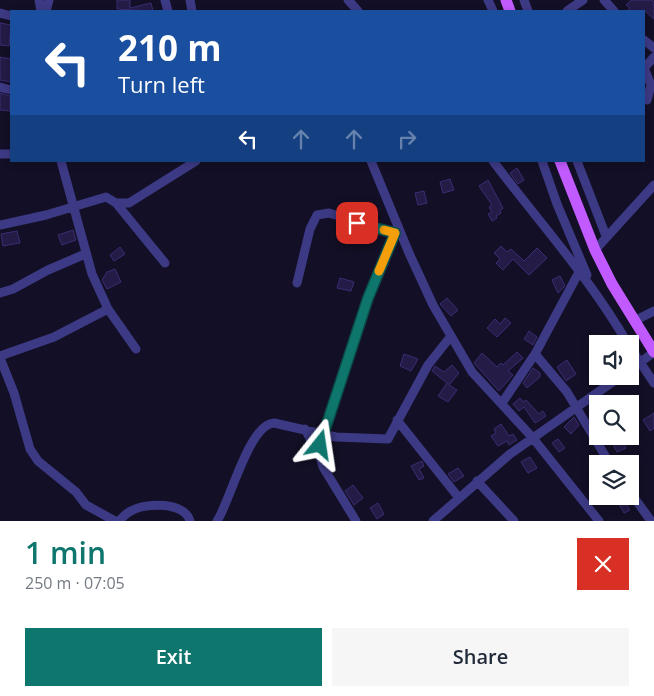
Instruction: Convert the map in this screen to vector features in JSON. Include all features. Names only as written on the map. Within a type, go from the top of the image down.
[{"type":"main road","points":[[560,162],[595,250],[634,321],[654,352]]},
{"type":"street","points":[[353,6],[361,0]]},
{"type":"street","points":[[568,10],[583,0]]},
{"type":"street","points":[[604,0],[613,10]]},
{"type":"street","points":[[645,67],[654,57]]},
{"type":"street","points":[[645,70],[651,85],[647,100]]},
{"type":"street","points":[[61,162],[85,254],[108,309],[136,349]]},
{"type":"street","points":[[116,203],[123,204],[134,200],[194,162]]},
{"type":"street","points":[[371,162],[396,229],[433,305],[472,372],[532,437],[599,521]]},
{"type":"street","points":[[494,162],[538,221],[580,270],[622,335]]},
{"type":"street","points":[[542,162],[557,204],[593,289]]},
{"type":"street","points":[[577,162],[606,236]]},
{"type":"street","points":[[595,250],[654,185]]},
{"type":"street","points":[[0,225],[74,208],[106,197],[116,203],[165,263]]},
{"type":"street","points":[[297,283],[310,229],[317,215],[329,213],[396,229]]},
{"type":"street","points":[[320,457],[322,434],[368,298],[396,229]]},
{"type":"street","points":[[0,293],[14,290],[48,270],[85,254]]},
{"type":"street","points":[[502,403],[534,354],[580,270]]},
{"type":"street","points":[[108,309],[54,337],[0,357],[14,394],[30,449],[38,461],[76,492],[86,505],[117,521],[137,508],[162,506],[182,510],[189,514],[190,521]]},
{"type":"street","points":[[634,321],[654,311]]},
{"type":"street","points":[[217,521],[245,456],[264,426],[274,423],[322,434],[384,440],[390,437],[397,420],[428,365],[451,336]]},
{"type":"street","points":[[654,352],[639,362],[654,383]]},
{"type":"street","points":[[534,354],[576,406],[605,455]]},
{"type":"street","points":[[434,521],[532,437],[608,385]]},
{"type":"street","points":[[397,420],[459,498]]},
{"type":"street","points":[[304,429],[320,457],[330,480],[356,521]]},
{"type":"street","points":[[478,482],[514,521]]},
{"type":"street","points":[[639,504],[651,521]]},
{"type":"building","points":[[117,0],[130,0],[130,8],[151,3],[153,10],[135,10],[117,9]]},
{"type":"building","points":[[631,0],[652,0],[654,2],[654,19],[645,10],[628,10],[630,8],[626,5]]},
{"type":"building","points":[[0,23],[10,25],[9,46],[0,45]]},
{"type":"building","points":[[0,57],[10,59],[10,82],[0,80]]},
{"type":"building","points":[[0,93],[10,96],[10,111],[0,110]]},
{"type":"building","points":[[517,168],[524,180],[518,184],[510,173]]},
{"type":"building","points":[[450,179],[454,190],[443,193],[440,182]]},
{"type":"building","points":[[488,180],[503,208],[500,211],[501,213],[496,216],[497,218],[492,221],[488,214],[492,212],[489,207],[492,205],[479,186]]},
{"type":"building","points":[[424,191],[427,203],[418,205],[415,193]]},
{"type":"building","points":[[73,230],[76,240],[62,245],[58,235]]},
{"type":"building","points":[[17,231],[20,243],[3,246],[1,234]]},
{"type":"building","points":[[362,232],[372,236],[368,244],[359,239]]},
{"type":"building","points":[[501,246],[507,252],[511,249],[524,261],[537,248],[547,258],[529,275],[513,259],[503,270],[496,263],[500,259],[494,253]]},
{"type":"building","points":[[120,247],[125,254],[114,261],[110,255]]},
{"type":"building","points":[[115,269],[121,282],[107,289],[102,280],[107,272]]},
{"type":"building","points":[[560,276],[565,286],[558,293],[552,280]]},
{"type":"building","points":[[340,278],[354,282],[351,291],[337,288]]},
{"type":"building","points":[[447,298],[458,310],[451,316],[440,304]]},
{"type":"building","points":[[505,318],[511,323],[497,337],[487,328],[495,319],[500,324]]},
{"type":"building","points":[[529,331],[537,337],[533,345],[524,339]]},
{"type":"building","points":[[517,352],[523,358],[508,371],[513,375],[499,391],[474,363],[482,353],[497,367],[501,363],[503,365]]},
{"type":"building","points":[[404,354],[418,359],[411,371],[400,366]]},
{"type":"building","points":[[567,360],[576,374],[566,381],[557,367]]},
{"type":"building","points":[[452,365],[459,373],[449,385],[457,390],[448,402],[438,396],[447,383],[432,371],[435,366],[444,372]]},
{"type":"building","points":[[533,368],[540,373],[540,377],[527,388],[523,383]]},
{"type":"building","points":[[520,398],[523,402],[526,400],[539,414],[543,411],[546,416],[535,423],[524,407],[519,411],[513,404]]},
{"type":"building","points":[[654,413],[654,428],[650,431],[643,420]]},
{"type":"building","points":[[574,417],[579,425],[571,434],[564,427]]},
{"type":"building","points":[[501,424],[509,436],[513,434],[517,440],[509,445],[507,441],[498,446],[491,436],[496,433],[494,429]]},
{"type":"building","points":[[558,439],[565,448],[559,452],[552,443]]},
{"type":"building","points":[[614,445],[624,445],[626,448],[617,452]]},
{"type":"building","points":[[530,457],[537,468],[528,473],[521,462]]},
{"type":"building","points":[[422,461],[424,466],[419,469],[424,478],[419,480],[411,466]]},
{"type":"building","points":[[458,468],[464,476],[454,482],[448,474]]},
{"type":"building","points":[[353,485],[363,498],[354,505],[345,491]]},
{"type":"building","points":[[378,503],[384,514],[377,519],[370,508]]},
{"type":"building","points":[[619,505],[627,505],[630,510],[624,513]]},
{"type":"slow traffic","points":[[379,271],[395,233],[384,230]]},
{"type":"route","points":[[320,445],[322,434],[368,298],[395,233],[357,223]]}]
